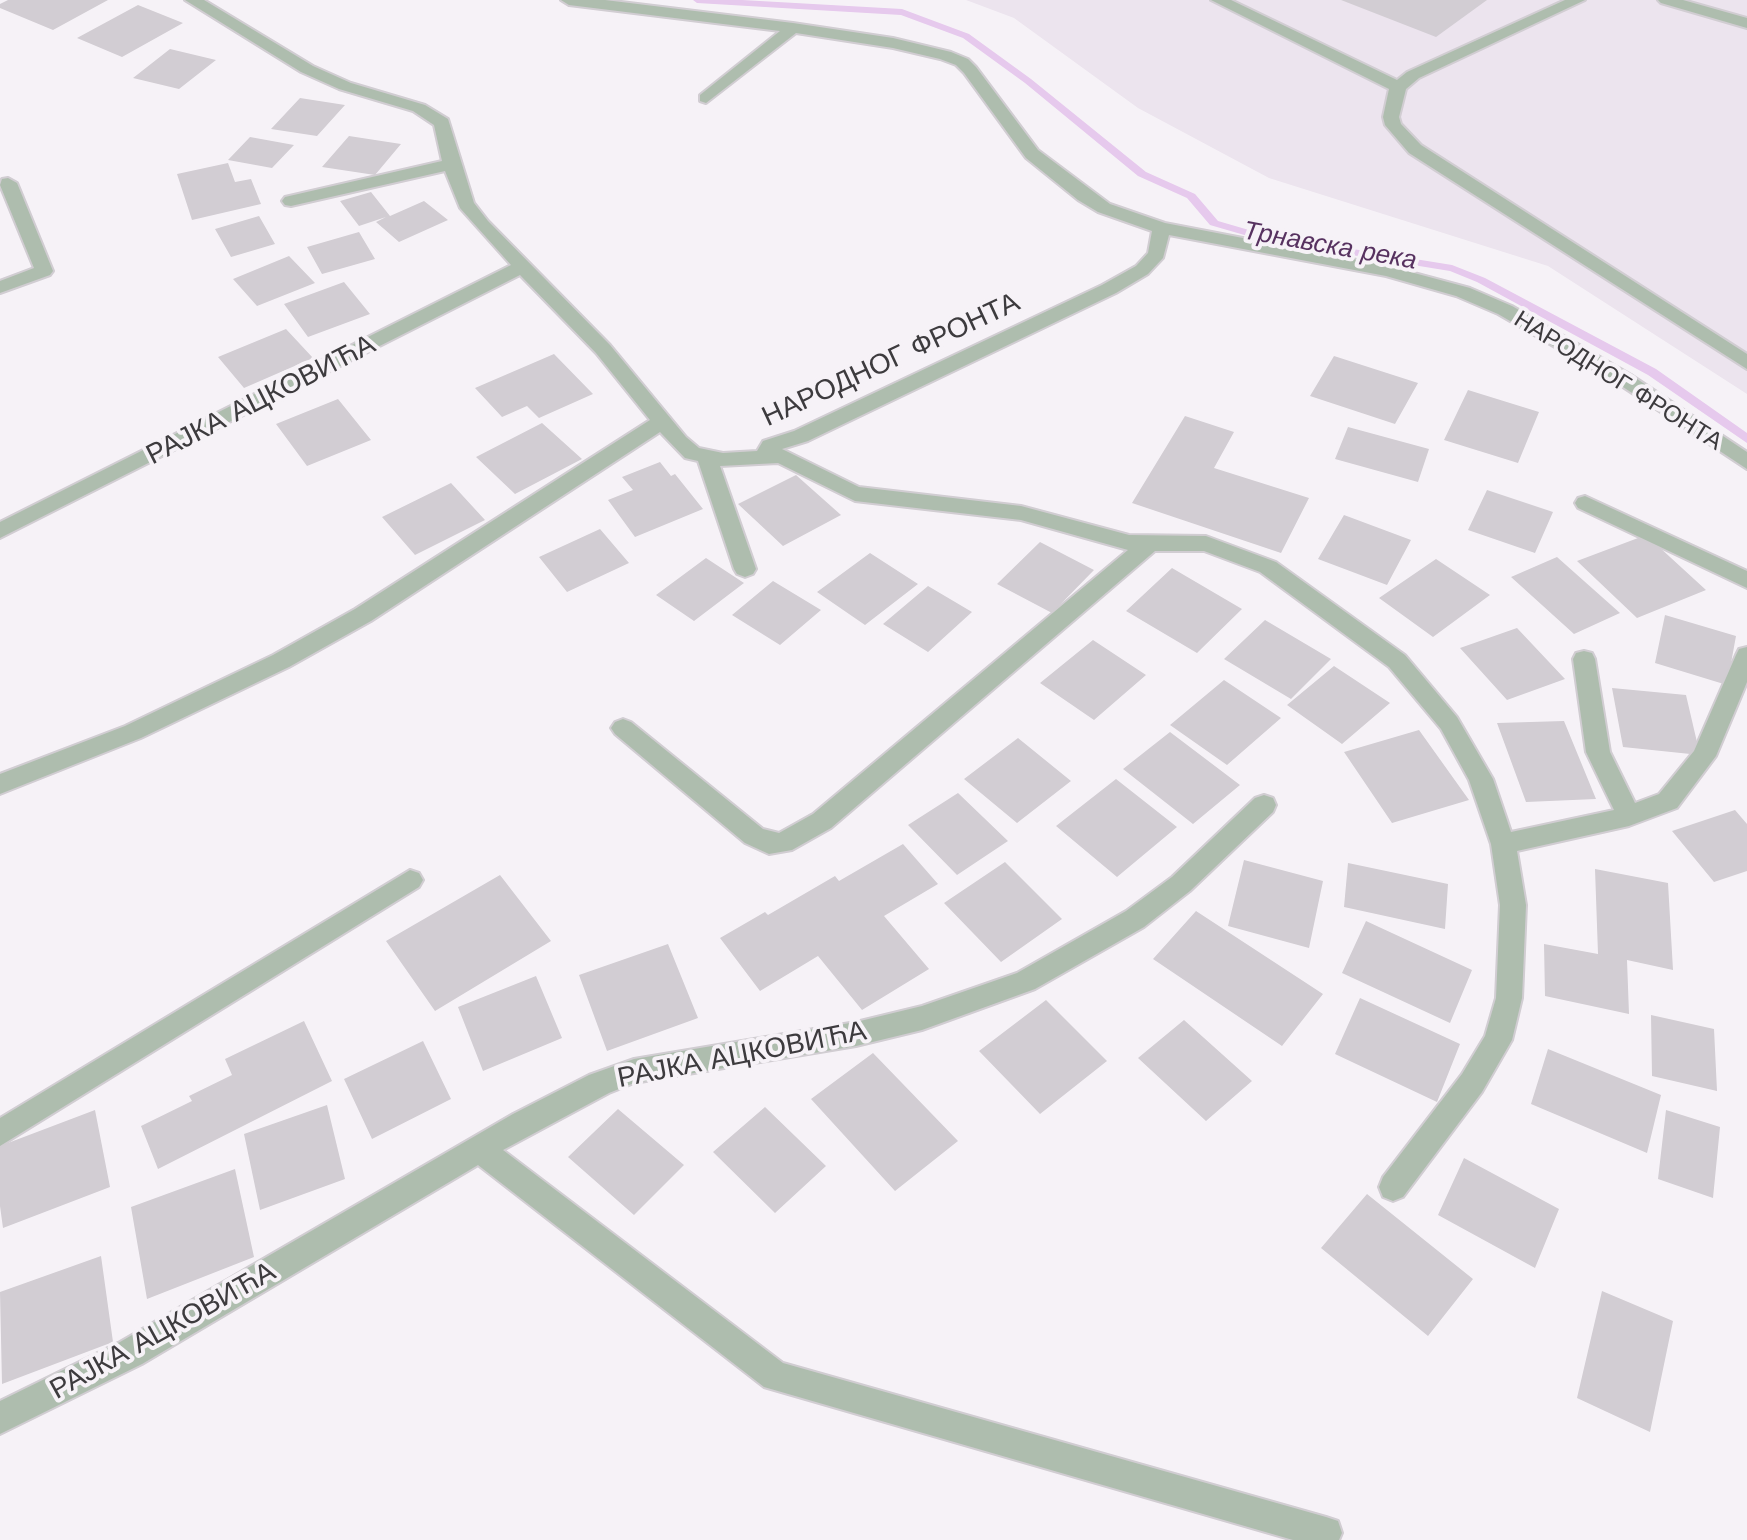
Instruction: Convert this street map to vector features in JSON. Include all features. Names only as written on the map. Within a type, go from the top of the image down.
[{"type":"street","points":[[193,0],[307,69],[433,115],[442,123],[451,164],[466,204],[482,225],[632,381],[686,447],[707,457],[736,459],[765,455]]},
{"type":"street","points":[[1219,0],[1398,87]]},
{"type":"street","points":[[1577,0],[1413,75],[1398,87],[1391,117],[1402,137],[1458,177],[1747,363]]},
{"type":"street","points":[[1666,0],[1747,23]]},
{"type":"street","name":"НАРОДНОГ ФРОНТА","points":[[578,1],[793,28],[916,48],[962,62],[1032,154],[1104,208],[1161,228],[1373,268],[1463,292],[1505,310],[1624,379],[1747,462]]},
{"type":"street","points":[[706,98],[793,28]]},
{"type":"street","points":[[291,201],[451,164]]},
{"type":"street","points":[[0,287],[44,271],[8,183]]},
{"type":"street","name":"НАРОДНОГ ФРОНТА","points":[[1161,228],[1157,254],[1131,277],[801,436],[770,446],[765,455],[781,456],[855,494],[1021,513],[1098,536],[1148,545],[1206,544],[1268,567],[1397,661],[1449,723],[1481,779],[1503,844],[1513,905],[1509,998],[1498,1040],[1472,1083],[1393,1187]]},
{"type":"street","name":"РАЈКА АЦКОВИЋА","points":[[0,531],[522,267]]},
{"type":"street","points":[[0,784],[133,732],[281,661],[363,615],[662,421]]},
{"type":"street","points":[[707,457],[745,569]]},
{"type":"street","points":[[1585,503],[1747,580]]},
{"type":"street","points":[[623,728],[754,836],[769,844],[783,843],[822,821],[1148,545]]},
{"type":"street","points":[[1503,844],[1629,816],[1668,801],[1704,756],[1747,655]]},
{"type":"street","points":[[1584,659],[1598,752],[1629,816]]},
{"type":"street","name":"РАЈКА АЦКОВИЋА","points":[[0,1418],[131,1353],[561,1102],[634,1071],[856,1034],[936,1013],[1026,981],[1135,919],[1181,884],[1264,805]]},
{"type":"street","points":[[0,1133],[410,880]]},
{"type":"street","points":[[479,1149],[775,1376],[1326,1533]]},
{"type":"shaded area","points":[[966,0],[1747,0],[1747,394],[1548,266],[1269,178],[1138,108],[1014,18]]},
{"type":"building","points":[[8,0],[108,0],[53,30],[0,8],[0,4]]},
{"type":"building","points":[[1341,0],[1487,0],[1436,37]]},
{"type":"building","points":[[138,5],[183,23],[122,57],[77,38]]},
{"type":"building","points":[[170,49],[216,60],[179,89],[133,78]]},
{"type":"building","points":[[300,98],[345,105],[317,136],[271,129]]},
{"type":"building","points":[[349,136],[401,144],[375,175],[322,167]]},
{"type":"building","points":[[250,137],[294,145],[272,168],[228,160]]},
{"type":"building","points":[[228,163],[235,182],[251,179],[261,204],[192,220],[177,174]]},
{"type":"building","points":[[371,192],[390,216],[424,201],[448,220],[399,242],[376,222],[386,217],[359,226],[340,201]]},
{"type":"building","points":[[259,216],[275,244],[231,257],[215,229]]},
{"type":"building","points":[[359,232],[375,259],[322,274],[307,247]]},
{"type":"building","points":[[289,256],[315,283],[257,306],[233,279]]},
{"type":"building","points":[[344,282],[370,314],[308,337],[284,304]]},
{"type":"building","points":[[286,329],[313,358],[244,388],[218,357]]},
{"type":"building","points":[[554,354],[593,394],[539,418],[527,406],[502,417],[475,388]]},
{"type":"building","points":[[1334,356],[1418,383],[1395,424],[1310,396]]},
{"type":"building","points":[[1468,390],[1539,412],[1518,463],[1444,440]]},
{"type":"building","points":[[338,399],[371,440],[307,466],[276,424]]},
{"type":"building","points":[[1185,416],[1234,432],[1214,468],[1309,498],[1281,553],[1132,503]]},
{"type":"building","points":[[542,423],[582,459],[515,494],[476,457]]},
{"type":"building","points":[[1348,427],[1429,449],[1418,482],[1335,459]]},
{"type":"building","points":[[660,462],[671,476],[675,474],[703,509],[635,537],[608,500],[633,490],[622,477]]},
{"type":"building","points":[[796,475],[841,515],[783,546],[738,504]]},
{"type":"building","points":[[451,483],[485,520],[415,555],[382,517]]},
{"type":"building","points":[[1487,490],[1553,512],[1535,553],[1468,530]]},
{"type":"building","points":[[1344,515],[1411,540],[1387,585],[1318,559]]},
{"type":"building","points":[[600,529],[629,563],[567,592],[539,557]]},
{"type":"building","points":[[1646,535],[1706,590],[1637,618],[1577,561]]},
{"type":"building","points":[[1040,542],[1094,570],[1052,613],[997,584]]},
{"type":"building","points":[[870,553],[918,584],[865,625],[817,592]]},
{"type":"building","points":[[1557,557],[1620,613],[1574,634],[1511,577]]},
{"type":"building","points":[[706,558],[744,583],[694,621],[656,595]]},
{"type":"building","points":[[1436,559],[1490,595],[1433,637],[1379,598]]},
{"type":"building","points":[[1172,568],[1242,609],[1197,653],[1126,611]]},
{"type":"building","points":[[773,581],[821,610],[780,645],[732,615]]},
{"type":"building","points":[[928,586],[972,612],[928,652],[883,624]]},
{"type":"building","points":[[1665,615],[1736,636],[1727,685],[1655,663]]},
{"type":"building","points":[[1265,620],[1331,659],[1291,699],[1224,659]]},
{"type":"building","points":[[1517,628],[1565,679],[1507,700],[1460,648]]},
{"type":"building","points":[[1093,640],[1146,675],[1094,720],[1040,683]]},
{"type":"building","points":[[1334,666],[1390,703],[1342,744],[1287,705]]},
{"type":"building","points":[[1224,680],[1281,718],[1227,765],[1170,725]]},
{"type":"building","points":[[1612,688],[1686,695],[1700,755],[1623,747]]},
{"type":"building","points":[[1564,721],[1596,799],[1526,802],[1497,723]]},
{"type":"building","points":[[1419,730],[1469,800],[1392,823],[1344,752]]},
{"type":"building","points":[[1170,732],[1240,785],[1193,824],[1123,769]]},
{"type":"building","points":[[1018,738],[1071,781],[1017,823],[964,779]]},
{"type":"building","points":[[1116,779],[1177,827],[1117,877],[1056,826]]},
{"type":"building","points":[[958,793],[1008,841],[957,875],[908,825]]},
{"type":"building","points":[[1735,810],[1747,824],[1747,871],[1714,882],[1672,831]]},
{"type":"building","points":[[903,844],[938,884],[884,916],[929,969],[862,1010],[818,956],[760,991],[720,938],[765,912],[768,915],[835,876],[839,881]]},
{"type":"building","points":[[1244,860],[1323,881],[1309,948],[1228,926]]},
{"type":"building","points":[[1005,862],[1062,919],[1001,962],[944,903]]},
{"type":"building","points":[[1348,863],[1448,884],[1445,929],[1344,907]]},
{"type":"building","points":[[1595,869],[1668,883],[1673,970],[1627,960],[1629,1014],[1545,996],[1544,944],[1598,954]]},
{"type":"building","points":[[500,875],[551,941],[435,1011],[386,941]]},
{"type":"building","points":[[1196,911],[1323,994],[1282,1046],[1153,959]]},
{"type":"building","points":[[1366,921],[1472,970],[1450,1023],[1342,973]]},
{"type":"building","points":[[668,944],[698,1018],[607,1051],[579,975]]},
{"type":"building","points":[[536,976],[562,1038],[483,1071],[458,1007]]},
{"type":"building","points":[[1360,998],[1460,1044],[1437,1102],[1335,1054]]},
{"type":"building","points":[[1046,1000],[1107,1061],[1040,1114],[979,1051]]},
{"type":"building","points":[[1651,1015],[1714,1029],[1717,1091],[1652,1076]]},
{"type":"building","points":[[1184,1020],[1252,1081],[1206,1121],[1138,1058]]},
{"type":"building","points":[[304,1021],[332,1081],[158,1169],[141,1126],[192,1101],[189,1096],[232,1075],[225,1059]]},
{"type":"building","points":[[423,1041],[451,1099],[372,1139],[344,1079]]},
{"type":"building","points":[[1548,1049],[1661,1095],[1647,1153],[1531,1104]]},
{"type":"building","points":[[873,1053],[958,1141],[895,1191],[811,1099]]},
{"type":"building","points":[[327,1105],[345,1179],[260,1210],[244,1134]]},
{"type":"building","points":[[765,1107],[826,1166],[775,1213],[713,1152]]},
{"type":"building","points":[[618,1109],[684,1165],[634,1215],[568,1157]]},
{"type":"building","points":[[95,1110],[110,1187],[3,1228],[0,1146]]},
{"type":"building","points":[[1666,1110],[1720,1127],[1713,1198],[1658,1179]]},
{"type":"building","points":[[1464,1158],[1559,1209],[1535,1268],[1438,1215]]},
{"type":"building","points":[[235,1169],[254,1257],[147,1299],[131,1207]]},
{"type":"building","points":[[1367,1194],[1473,1279],[1428,1336],[1321,1248]]},
{"type":"building","points":[[101,1256],[113,1342],[2,1384],[0,1292]]},
{"type":"building","points":[[1602,1291],[1673,1321],[1650,1432],[1577,1398]]},
{"type":"waterway","name":"Трнавска река","points":[[697,0],[902,12],[966,36],[1028,81],[1142,174],[1191,196],[1214,223],[1265,238],[1452,268],[1481,280],[1652,372],[1747,439]]}]
